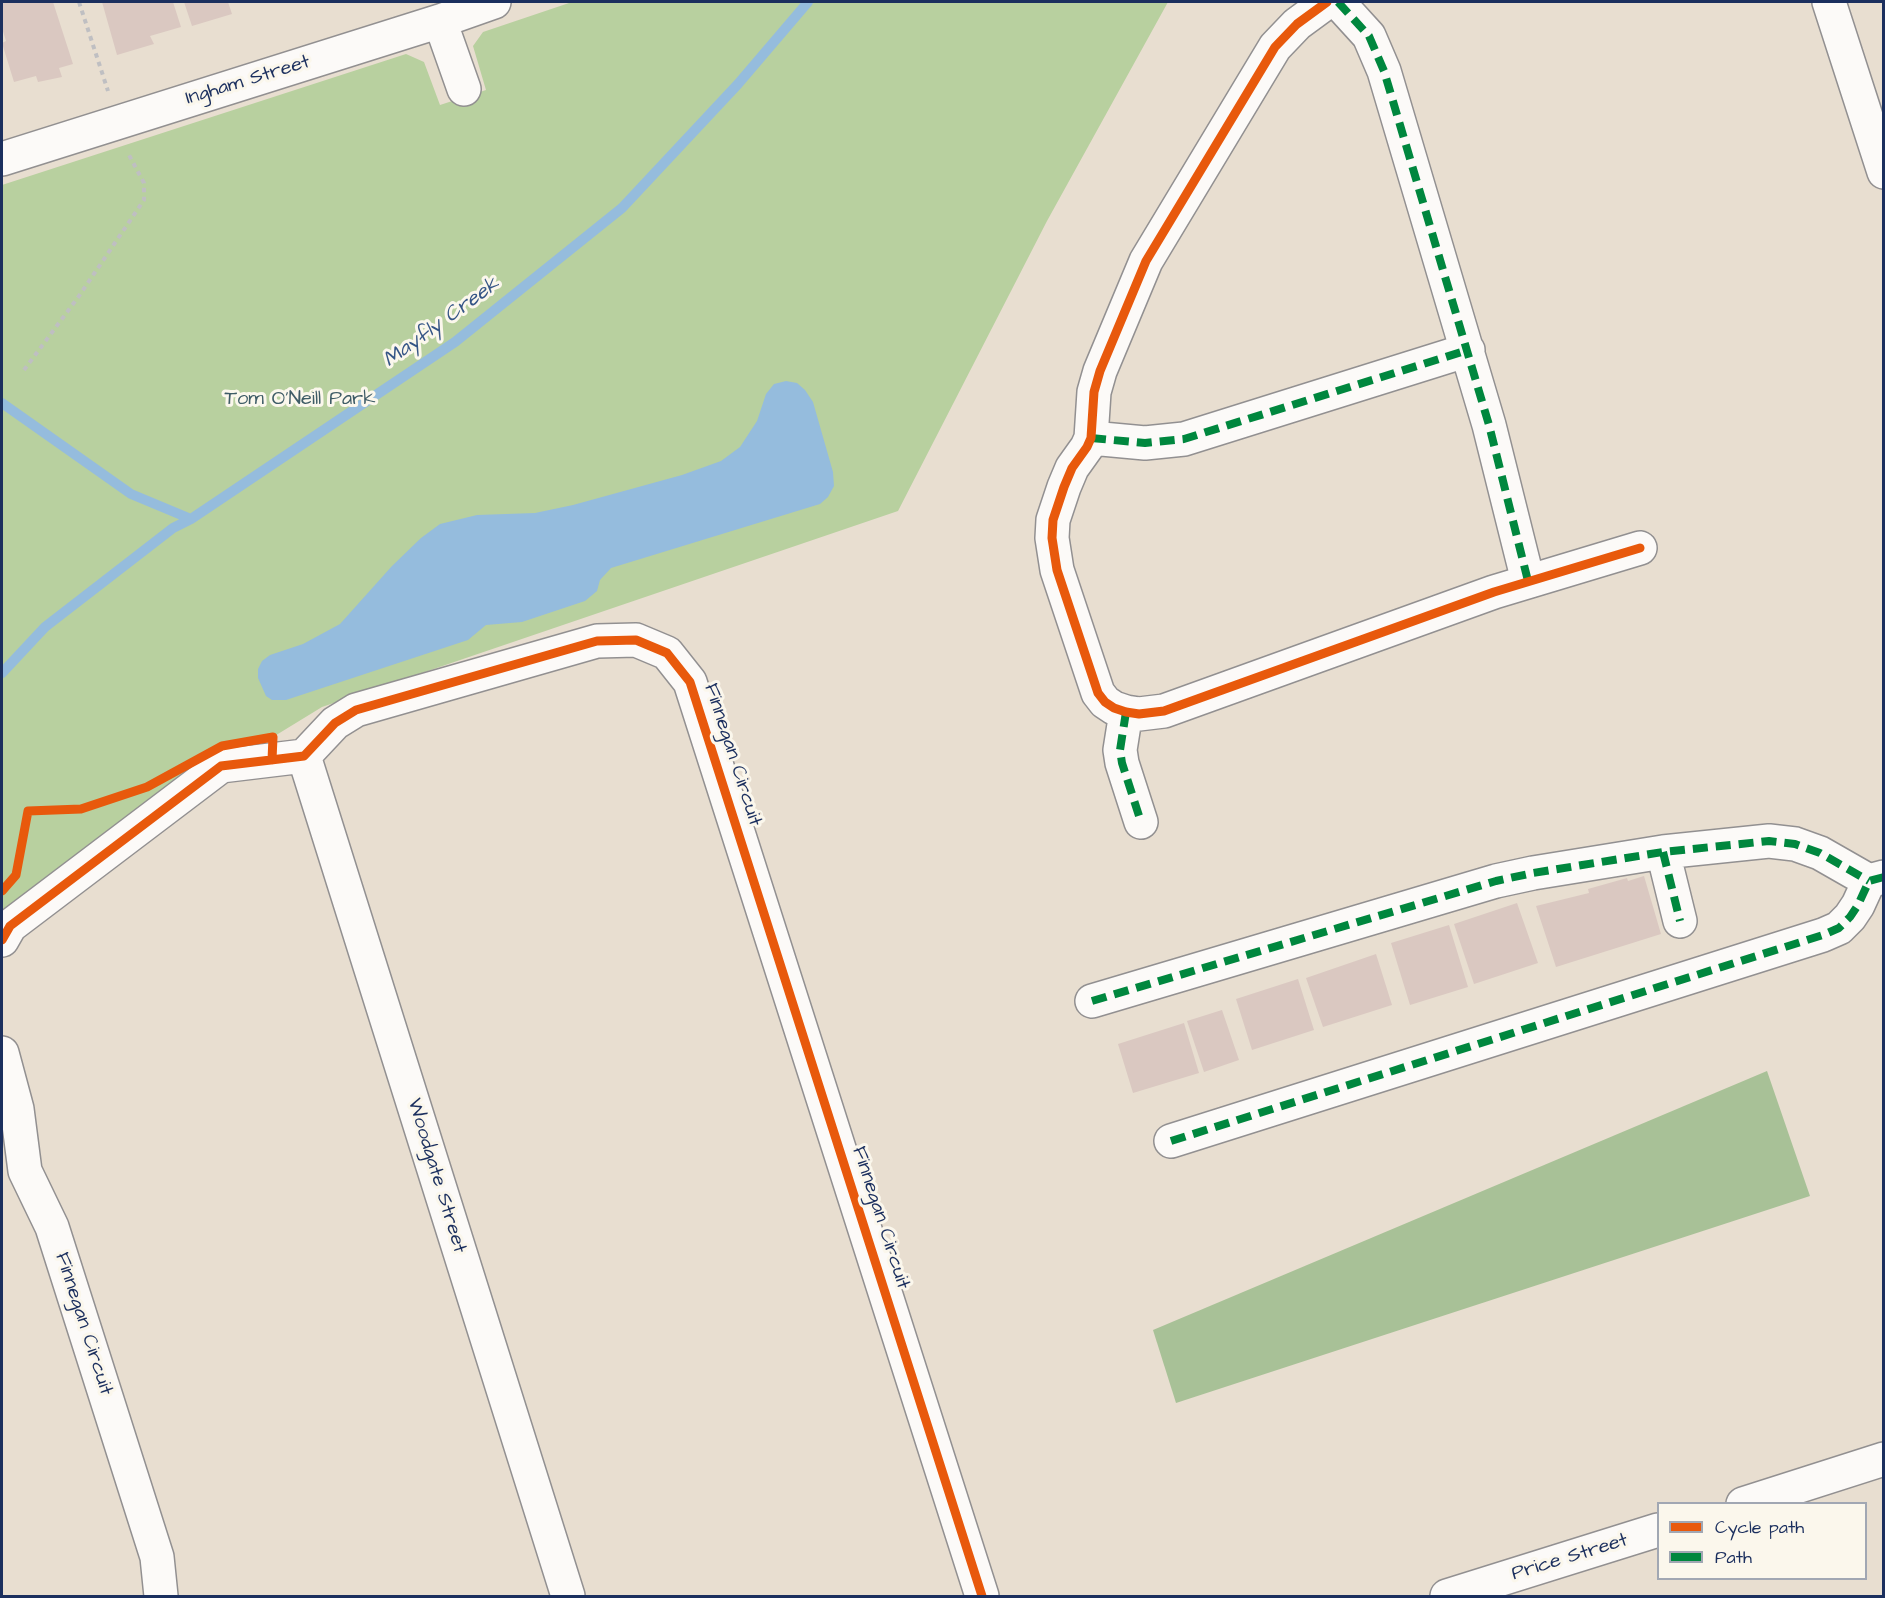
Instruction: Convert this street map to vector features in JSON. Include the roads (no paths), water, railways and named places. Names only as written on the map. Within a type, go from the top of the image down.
[{"type":"street","name":"Ingham Street","points":[[2,159],[494,2]]},
{"type":"street","points":[[1327,2],[1297,24],[1275,47],[1146,261],[1100,371],[1094,392],[1091,438],[1072,468],[1053,520],[1054,553],[1064,592],[1098,693],[1105,702],[1126,712],[1139,714],[1164,711],[1528,581],[1640,548]]},
{"type":"street","points":[[1338,2],[1369,36],[1384,71],[1468,350],[1528,581]]},
{"type":"street","points":[[1829,2],[1884,172]]},
{"type":"street","points":[[440,21],[464,89]]},
{"type":"street","points":[[1091,438],[1145,443],[1184,440],[1468,350]]},
{"type":"street","name":"Finnegan Circuit","points":[[304,756],[335,723],[356,710],[597,641],[636,640],[667,652],[690,682],[982,1596]]},
{"type":"street","points":[[1126,712],[1120,750],[1141,822]]},
{"type":"street","points":[[2,940],[10,926],[221,766],[304,756]]},
{"type":"street","name":"Woodgate Street","points":[[304,756],[568,1596]]},
{"type":"street","points":[[1092,1000],[1496,881],[1663,852],[1769,841],[1795,844],[1876,879],[1850,917],[1839,928],[1823,935],[1171,1141]]},
{"type":"street","points":[[1663,852],[1680,921]]},
{"type":"street","name":"Finnegan Circuit","points":[[2,1053],[17,1110],[13,1174],[52,1227],[157,1557],[161,1596]]},
{"type":"street","points":[[1746,1502],[1884,1459]]},
{"type":"street","name":"Price Street","points":[[1447,1596],[1657,1531]]},
{"type":"water","points":[[786,381],[797,383],[813,402],[833,472],[834,486],[828,497],[820,504],[611,568],[600,580],[597,591],[585,601],[522,622],[486,625],[468,640],[286,700],[272,700],[266,696],[258,678],[258,669],[262,661],[270,655],[303,644],[340,624],[392,566],[421,538],[440,524],[477,515],[535,513],[573,505],[682,475],[721,461],[740,447],[757,421],[766,394],[774,384]]},
{"type":"waterway","name":"Mayfly Creek","points":[[2,673],[45,627],[173,528],[191,519],[455,342],[622,208],[738,84],[808,2]]},
{"type":"waterway","points":[[2,403],[131,494],[191,519]]},
{"type":"park label","name":"Tom O'Neill Park","points":[[300,400]]}]
